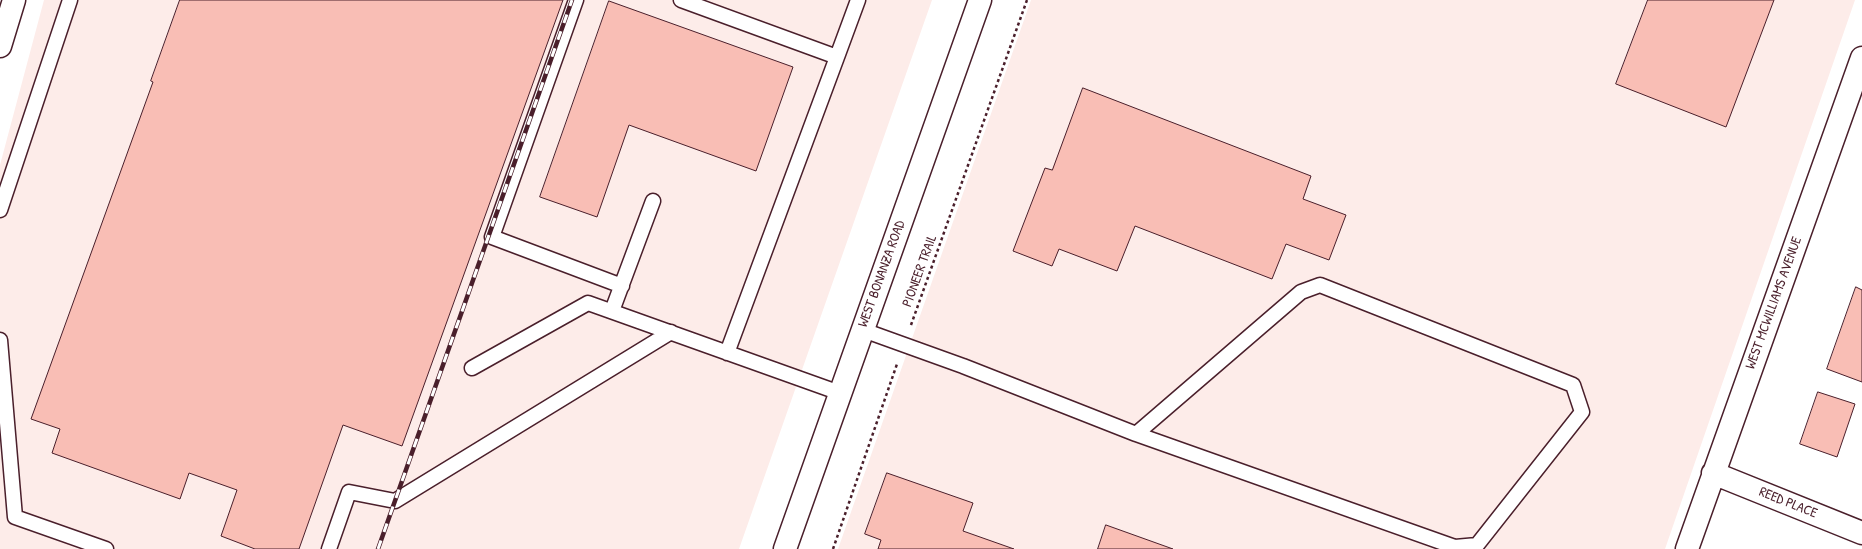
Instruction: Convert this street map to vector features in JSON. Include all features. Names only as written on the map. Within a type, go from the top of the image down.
[{"type":"main road","points":[[0,46],[14,0]]},
{"type":"main road","name":"WEST BONANZA ROAD","points":[[785,549],[980,0]]},
{"type":"main road","name":"WEST MCWILLIAMS AVENUE","points":[[1687,549],[1862,58]]},
{"type":"main road","name":"REED PLACE","points":[[1713,473],[1862,533]]},
{"type":"lane","points":[[0,210],[70,0]]},
{"type":"lane","points":[[576,0],[492,237],[622,286]]},
{"type":"lane","points":[[681,0],[837,57]]},
{"type":"lane","points":[[727,353],[858,0]]},
{"type":"lane","points":[[612,312],[652,201]]},
{"type":"lane","points":[[863,330],[963,366],[1136,434],[1454,547],[1477,545],[1582,412],[1573,385],[1320,285],[1302,292],[1136,434]]},
{"type":"lane","points":[[472,368],[588,303],[840,394]]},
{"type":"lane","points":[[329,549],[349,492],[395,501],[670,332]]},
{"type":"lane","points":[[0,340],[15,517],[106,549]]},
{"type":"path","name":"PIONEER TRAIL","points":[[832,549],[1027,0]]},
{"type":"shaded area","points":[[44,0],[932,0],[739,549],[0,549],[0,165]]},
{"type":"shaded area","points":[[1031,0],[1855,0],[1665,549],[838,549]]},
{"type":"building","points":[[180,0],[563,0],[402,446],[343,425],[299,549],[255,549],[221,536],[237,490],[189,473],[180,499],[52,453],[60,429],[31,419],[153,82],[151,81]]},
{"type":"building","points":[[1648,0],[1774,0],[1726,127],[1616,84]]},
{"type":"building","points":[[609,1],[793,67],[756,171],[629,125],[597,217],[540,197]]},
{"type":"building","points":[[1083,88],[1311,176],[1303,199],[1346,215],[1329,260],[1286,244],[1272,279],[1135,226],[1117,271],[1059,249],[1052,266],[1013,251],[1045,168],[1052,170]]},
{"type":"building","points":[[1856,287],[1862,290],[1862,382],[1827,369]]},
{"type":"building","points":[[1818,392],[1855,404],[1837,457],[1800,444]]},
{"type":"building","points":[[887,473],[973,503],[963,531],[1014,549],[878,549],[881,540],[865,534]]},
{"type":"building","points":[[1106,525],[1173,549],[1098,549]]},
{"type":"railway","points":[[378,549],[572,0]]}]
